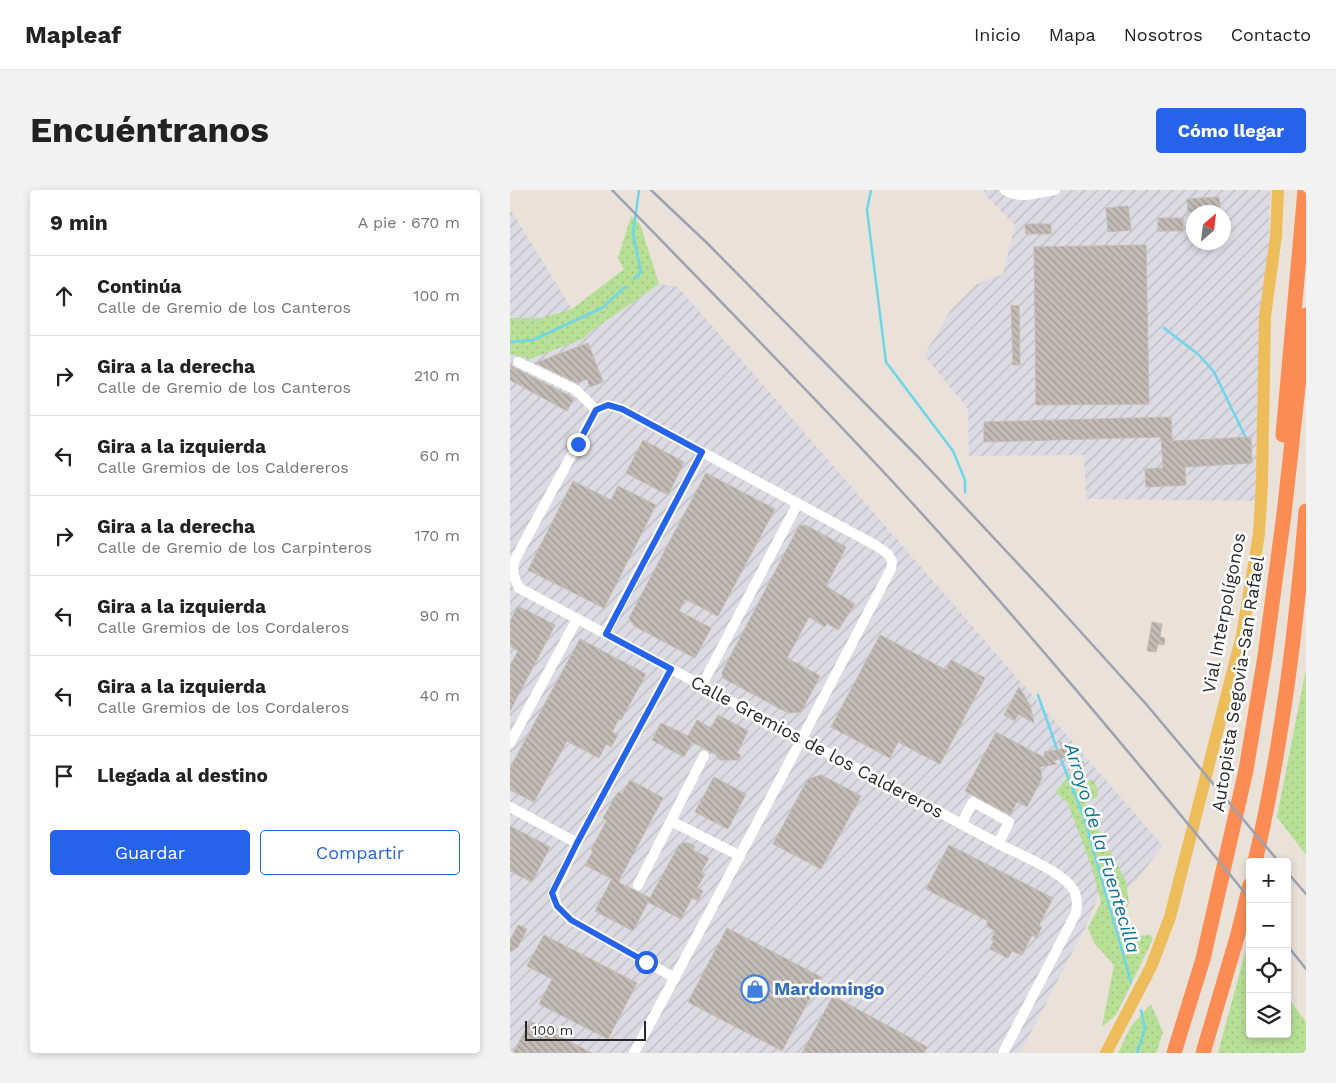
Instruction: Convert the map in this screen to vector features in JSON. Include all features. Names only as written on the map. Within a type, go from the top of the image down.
[{"type":"highway","points":[[1298,261],[1300,190]]},
{"type":"highway","points":[[1265,656],[1274,526],[1305,190]]},
{"type":"highway","name":"Autopista Segovia-San Rafael","points":[[1174,1053],[1204,959],[1246,770],[1265,656],[1284,514],[1306,315]]},
{"type":"highway","points":[[1291,669],[1306,511]]},
{"type":"highway","points":[[1256,858],[1270,799],[1306,584]]},
{"type":"highway","points":[[1203,1053],[1246,901]]},
{"type":"main road","name":"Vial Interpolígonos","points":[[1106,1053],[1151,967],[1170,917],[1242,635],[1259,534],[1262,482],[1265,316],[1276,236],[1278,190]]},
{"type":"street","points":[[1005,190],[1023,195],[1055,190]]},
{"type":"street","points":[[518,362],[576,390],[596,410],[608,405],[615,406],[798,503],[888,554],[892,561],[891,569],[802,739],[634,1053]]},
{"type":"street","name":"Calle Gremios de los Caldereros","points":[[596,410],[514,561],[513,574],[519,588],[1062,878],[1073,889],[1076,896],[1078,904],[1076,913],[1003,1053]]},
{"type":"street","points":[[606,634],[702,452]]},
{"type":"street","points":[[702,685],[798,503]]},
{"type":"street","points":[[510,743],[577,618]]},
{"type":"street","points":[[671,669],[552,893],[557,906],[571,920],[675,978]]},
{"type":"street","points":[[638,885],[704,756]]},
{"type":"street","points":[[961,824],[973,802],[1009,822],[998,844]]},
{"type":"street","points":[[510,807],[577,843]]},
{"type":"street","points":[[671,820],[740,856]]},
{"type":"shaded area","points":[[984,190],[1270,190],[1266,501],[1086,499],[1084,455],[969,456],[968,409],[924,355],[951,310],[977,284],[1003,274],[1015,225],[985,195]]},
{"type":"shaded area","points":[[510,209],[572,309],[590,332],[659,284],[678,287],[1163,846],[1135,882],[1119,894],[1112,857],[1090,918],[1020,1053],[510,1053]]},
{"type":"green space","points":[[631,216],[640,224],[659,284],[590,332],[583,339],[530,359],[510,354],[510,318],[542,318],[572,309],[624,269],[618,258]]},
{"type":"green space","points":[[1306,669],[1306,855],[1277,817]]},
{"type":"green space","points":[[1071,772],[1080,788],[1091,779],[1096,784],[1098,796],[1085,804],[1126,881],[1129,904],[1122,914],[1124,928],[1133,938],[1150,934],[1153,939],[1116,1015],[1102,1027],[1114,965],[1094,943],[1088,928],[1101,902],[1091,865],[1068,804],[1056,792]]},
{"type":"green space","points":[[1246,949],[1246,1038],[1291,1038],[1291,1001],[1306,1022],[1306,1053],[1218,1053]]},
{"type":"green space","points":[[1151,1004],[1163,1032],[1156,1053],[1118,1053],[1131,1026]]},
{"type":"building","points":[[1219,197],[1220,205],[1187,205],[1187,199]]},
{"type":"building","points":[[1128,206],[1131,230],[1108,232],[1106,208]]},
{"type":"building","points":[[1158,218],[1183,218],[1183,231],[1158,231]]},
{"type":"building","points":[[1025,224],[1051,224],[1051,234],[1026,234]]},
{"type":"building","points":[[1146,245],[1149,404],[1036,405],[1034,247]]},
{"type":"building","points":[[1011,305],[1019,306],[1020,365],[1013,365]]},
{"type":"building","points":[[588,343],[603,382],[590,387],[587,379],[577,383],[535,363]]},
{"type":"building","points":[[510,364],[574,398],[567,411],[510,380]]},
{"type":"building","points":[[1171,417],[1172,441],[1251,437],[1252,463],[1185,467],[1186,485],[1146,487],[1145,469],[1163,468],[1161,437],[984,442],[984,422]]},
{"type":"building","points":[[643,440],[684,462],[668,495],[626,473]]},
{"type":"building","points":[[706,473],[775,509],[718,616],[685,599],[679,611],[711,628],[695,658],[634,626],[629,618]]},
{"type":"building","points":[[573,481],[611,500],[618,486],[656,505],[604,608],[528,570]]},
{"type":"building","points":[[805,525],[846,547],[826,586],[855,604],[838,630],[827,623],[825,627],[809,617],[787,658],[820,676],[801,712],[788,713],[723,678],[722,672],[799,526]]},
{"type":"building","points":[[518,606],[555,625],[510,711],[510,666],[518,651],[510,646],[510,621]]},
{"type":"building","points":[[1152,622],[1162,624],[1160,637],[1165,638],[1164,645],[1158,644],[1156,652],[1147,651]]},
{"type":"building","points":[[880,635],[946,670],[951,660],[985,678],[940,764],[898,742],[890,758],[831,727]]},
{"type":"building","points":[[580,639],[646,674],[621,720],[619,719],[612,732],[618,735],[611,747],[606,744],[599,758],[567,741],[534,802],[510,790],[510,768]]},
{"type":"building","points":[[1019,687],[1030,705],[1034,723],[1018,714],[1015,721],[1004,715]]},
{"type":"building","points":[[718,715],[748,731],[737,753],[741,755],[738,760],[720,760],[715,754],[692,742],[684,757],[652,740],[661,723],[688,736],[697,720],[711,728]]},
{"type":"building","points":[[996,732],[1045,758],[1044,752],[1062,749],[1059,741],[1078,755],[1084,764],[1077,770],[1069,756],[1053,761],[1057,764],[1040,767],[1042,778],[1027,807],[1017,802],[1010,815],[965,791]]},
{"type":"building","points":[[821,775],[861,796],[821,869],[773,844],[808,779]]},
{"type":"building","points":[[714,777],[746,794],[728,829],[695,812]]},
{"type":"building","points":[[630,780],[663,798],[618,882],[650,898],[679,845],[689,843],[695,847],[693,850],[709,858],[701,872],[705,874],[697,888],[703,891],[698,901],[692,898],[681,919],[648,902],[633,931],[595,911],[612,879],[585,865],[607,820],[603,818],[618,792],[622,794]]},
{"type":"building","points":[[510,826],[550,847],[532,882],[510,871]]},
{"type":"building","points":[[949,845],[1053,898],[1039,925],[1042,927],[1036,938],[1032,935],[1022,955],[1012,951],[1008,958],[990,949],[994,941],[991,940],[995,931],[986,926],[988,921],[926,889]]},
{"type":"building","points":[[518,925],[527,929],[518,947],[510,952],[510,940]]},
{"type":"building","name":"Mardomingo","points":[[727,928],[821,977],[782,1051],[688,1002]]},
{"type":"building","points":[[544,935],[637,983],[608,1039],[539,1004],[552,979],[527,966]]},
{"type":"building","points":[[833,996],[927,1047],[924,1053],[802,1053]]},
{"type":"building","points":[[530,1021],[592,1053],[513,1053]]},
{"type":"waterway","points":[[634,279],[641,272],[633,234],[639,190]]},
{"type":"waterway","name":"Arroyo de la Fuentecilla","points":[[871,190],[867,210],[886,362],[953,451],[965,480],[965,492]]},
{"type":"waterway","points":[[510,342],[533,340],[602,308],[625,287]]},
{"type":"waterway","points":[[1164,328],[1199,355],[1214,372],[1245,436]]},
{"type":"waterway","name":"Arroyo de la Fuentecilla","points":[[1038,695],[1058,752]]},
{"type":"waterway","name":"Arroyo de la Fuentecilla","points":[[1060,757],[1084,817],[1131,982]]},
{"type":"waterway","name":"Arroyo de la Fuentecilla","points":[[1137,1053],[1145,1029],[1141,1010]]},
{"type":"railway","points":[[612,190],[718,298],[938,531],[1074,687],[1246,894]]},
{"type":"railway","points":[[651,190],[708,244],[920,459],[1051,599],[1146,704],[1276,858]]},
{"type":"railway","points":[[1291,877],[1306,894]]},
{"type":"railway","points":[[1289,948],[1306,969]]},
{"type":"place","name":"Mardomingo","points":[[755,989]]},
{"type":"route","points":[[578,444],[596,410],[608,405],[622,409],[702,452],[606,634],[671,669],[552,893],[557,906],[571,920],[646,962]]}]
